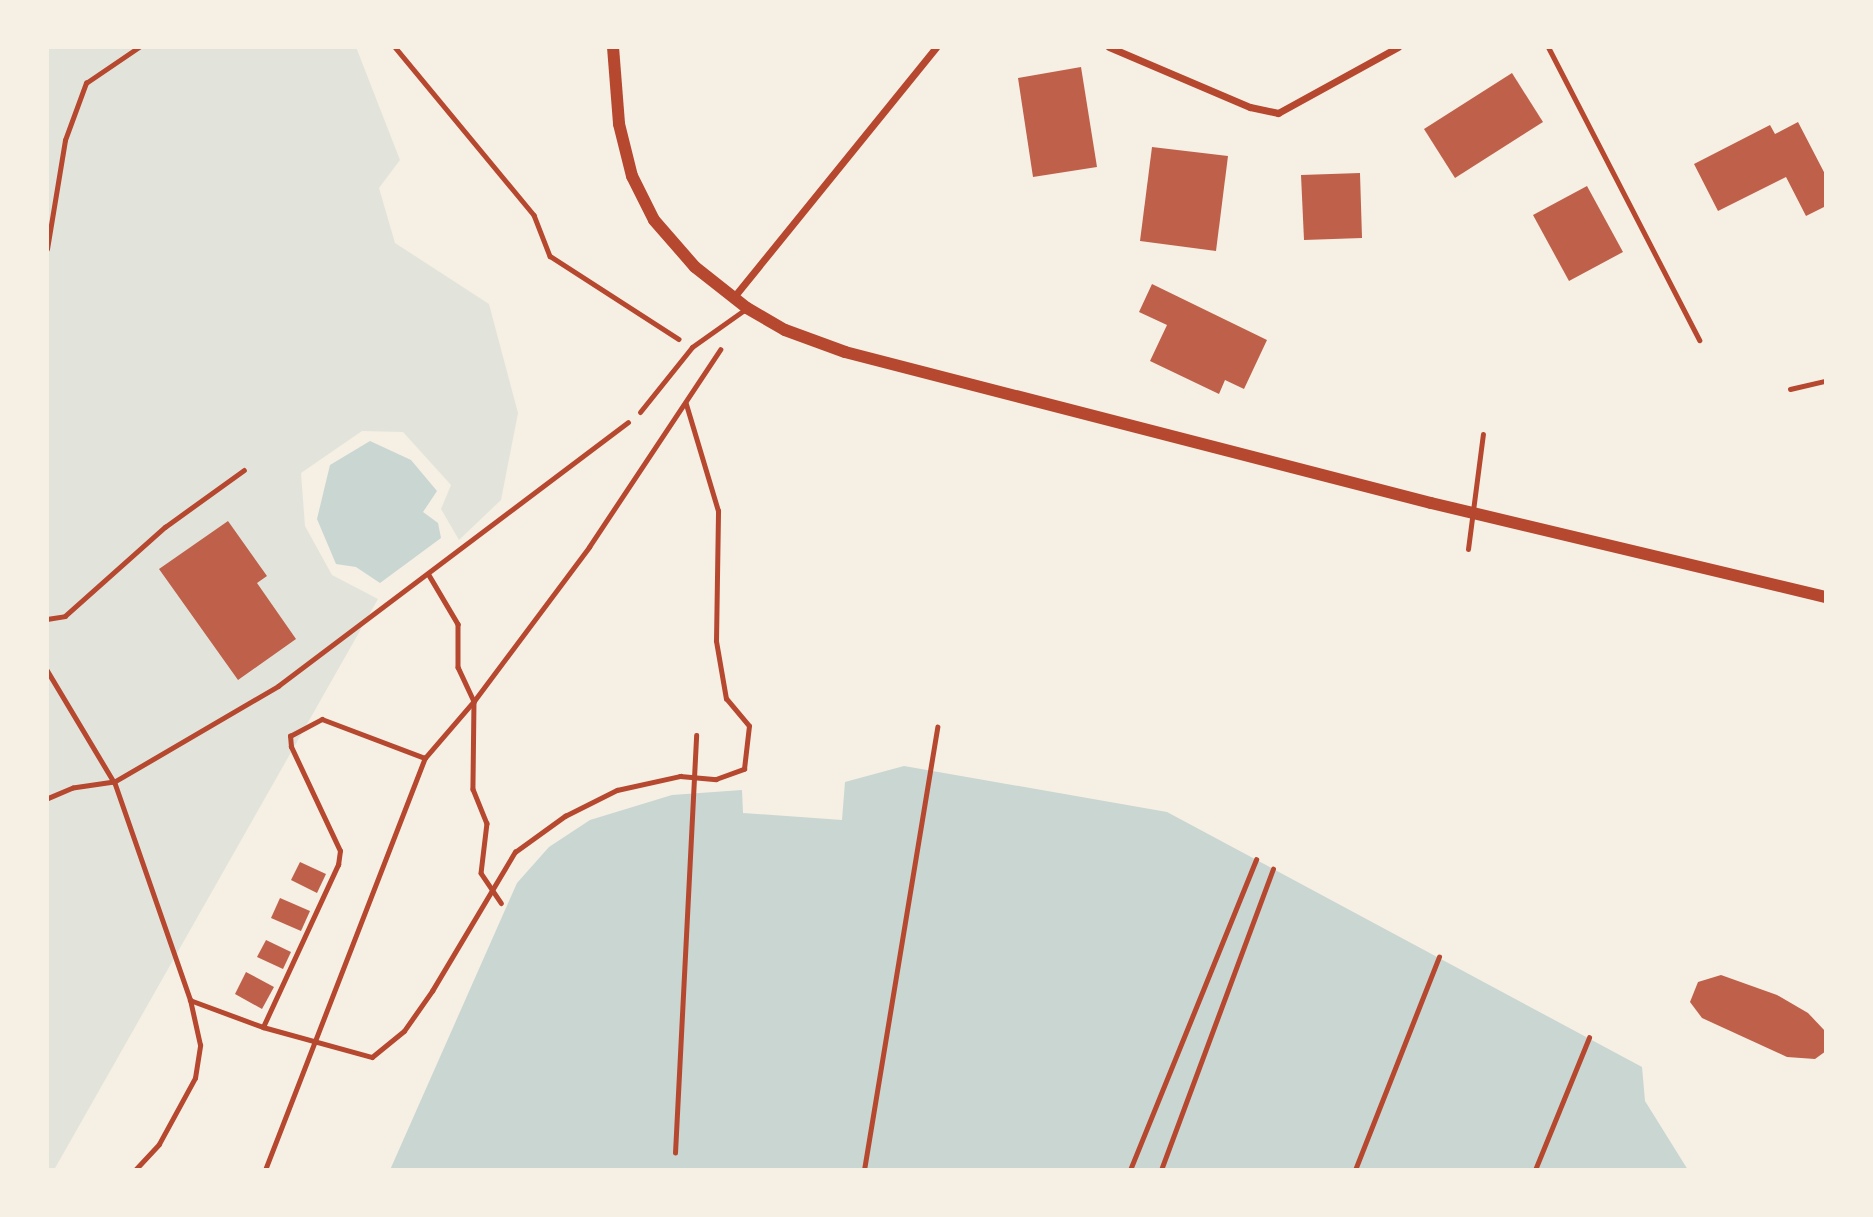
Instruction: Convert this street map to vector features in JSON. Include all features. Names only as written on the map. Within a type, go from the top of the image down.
[{"type":"street","points":[[613,47],[619,124],[632,176],[654,220],[695,267],[747,308],[785,330],[845,352],[1474,513],[1826,597]]},
{"type":"street","points":[[733,298],[936,47]]},
{"type":"street","points":[[1109,47],[1270,113],[1292,108],[1398,47]]},
{"type":"lane","points":[[1548,47],[1699,340]]},
{"type":"lane","points":[[640,412],[692,347],[747,308]]},
{"type":"lane","points":[[1790,389],[1826,381]]},
{"type":"lane","points":[[1468,549],[1483,434]]},
{"type":"path","points":[[47,249],[65,140],[86,83],[139,47]]},
{"type":"path","points":[[395,47],[534,215],[550,256],[692,347]]},
{"type":"path","points":[[265,1170],[313,1038],[425,758],[474,702],[686,404],[727,340]]},
{"type":"path","points":[[190,999],[263,1027],[313,1038],[372,1057],[404,1031],[489,888],[515,852],[565,817],[617,790],[680,776],[716,779],[744,769],[749,726],[726,699],[716,640],[718,511],[686,404]]},
{"type":"path","points":[[47,799],[73,788],[114,782],[278,686],[386,608],[640,412]]},
{"type":"path","points":[[47,620],[65,616],[165,527],[244,470]]},
{"type":"path","points":[[429,575],[458,624],[457,667],[474,702],[473,789],[487,823],[481,873],[501,903]]},
{"type":"path","points":[[47,670],[114,782],[190,999],[200,1045],[195,1078],[159,1144],[135,1170]]},
{"type":"path","points":[[263,1027],[338,864],[340,851],[291,747],[290,736],[322,719],[425,758]]},
{"type":"path","points":[[864,1170],[937,727]]},
{"type":"path","points":[[675,1153],[696,736]]},
{"type":"path","points":[[1130,1170],[1256,860]]},
{"type":"path","points":[[1161,1170],[1273,869]]},
{"type":"path","points":[[1355,1170],[1439,957]]},
{"type":"path","points":[[1535,1170],[1589,1038]]},
{"type":"shaded area","points":[[47,47],[356,47],[400,160],[379,188],[395,243],[489,304],[518,413],[501,500],[459,540],[441,509],[451,485],[403,432],[362,431],[301,473],[305,526],[332,575],[378,599],[54,1170],[47,1170]]},
{"type":"shaded area","points":[[370,441],[411,460],[437,491],[423,512],[438,523],[441,538],[380,583],[356,567],[336,564],[317,519],[330,465]]},
{"type":"shaded area","points":[[904,766],[1167,812],[1642,1067],[1645,1101],[1688,1170],[390,1170],[517,883],[549,847],[590,820],[672,795],[742,790],[743,813],[842,820],[845,782]]},
{"type":"building","points":[[1081,67],[1097,167],[1033,177],[1018,78]]},
{"type":"building","points":[[1512,73],[1543,122],[1455,178],[1424,129]]},
{"type":"building","points":[[1798,122],[1826,176],[1826,206],[1806,216],[1786,177],[1718,211],[1694,164],[1770,125],[1775,134]]},
{"type":"building","points":[[1152,147],[1228,156],[1216,251],[1140,241]]},
{"type":"building","points":[[1360,173],[1362,238],[1304,240],[1301,175]]},
{"type":"building","points":[[1587,186],[1623,252],[1569,281],[1533,215]]},
{"type":"building","points":[[1152,284],[1267,340],[1244,389],[1225,380],[1219,394],[1150,361],[1167,325],[1139,312]]},
{"type":"building","points":[[228,521],[267,576],[257,583],[296,639],[238,680],[159,569]]},
{"type":"building","points":[[300,862],[326,874],[317,893],[291,880]]},
{"type":"building","points":[[280,898],[310,911],[301,931],[271,918]]},
{"type":"building","points":[[266,940],[291,952],[283,969],[257,957]]},
{"type":"building","points":[[246,972],[274,987],[262,1009],[235,994]]},
{"type":"building","points":[[1721,975],[1777,995],[1808,1013],[1826,1032],[1826,1051],[1815,1059],[1787,1057],[1702,1018],[1690,1002],[1698,982]]}]
